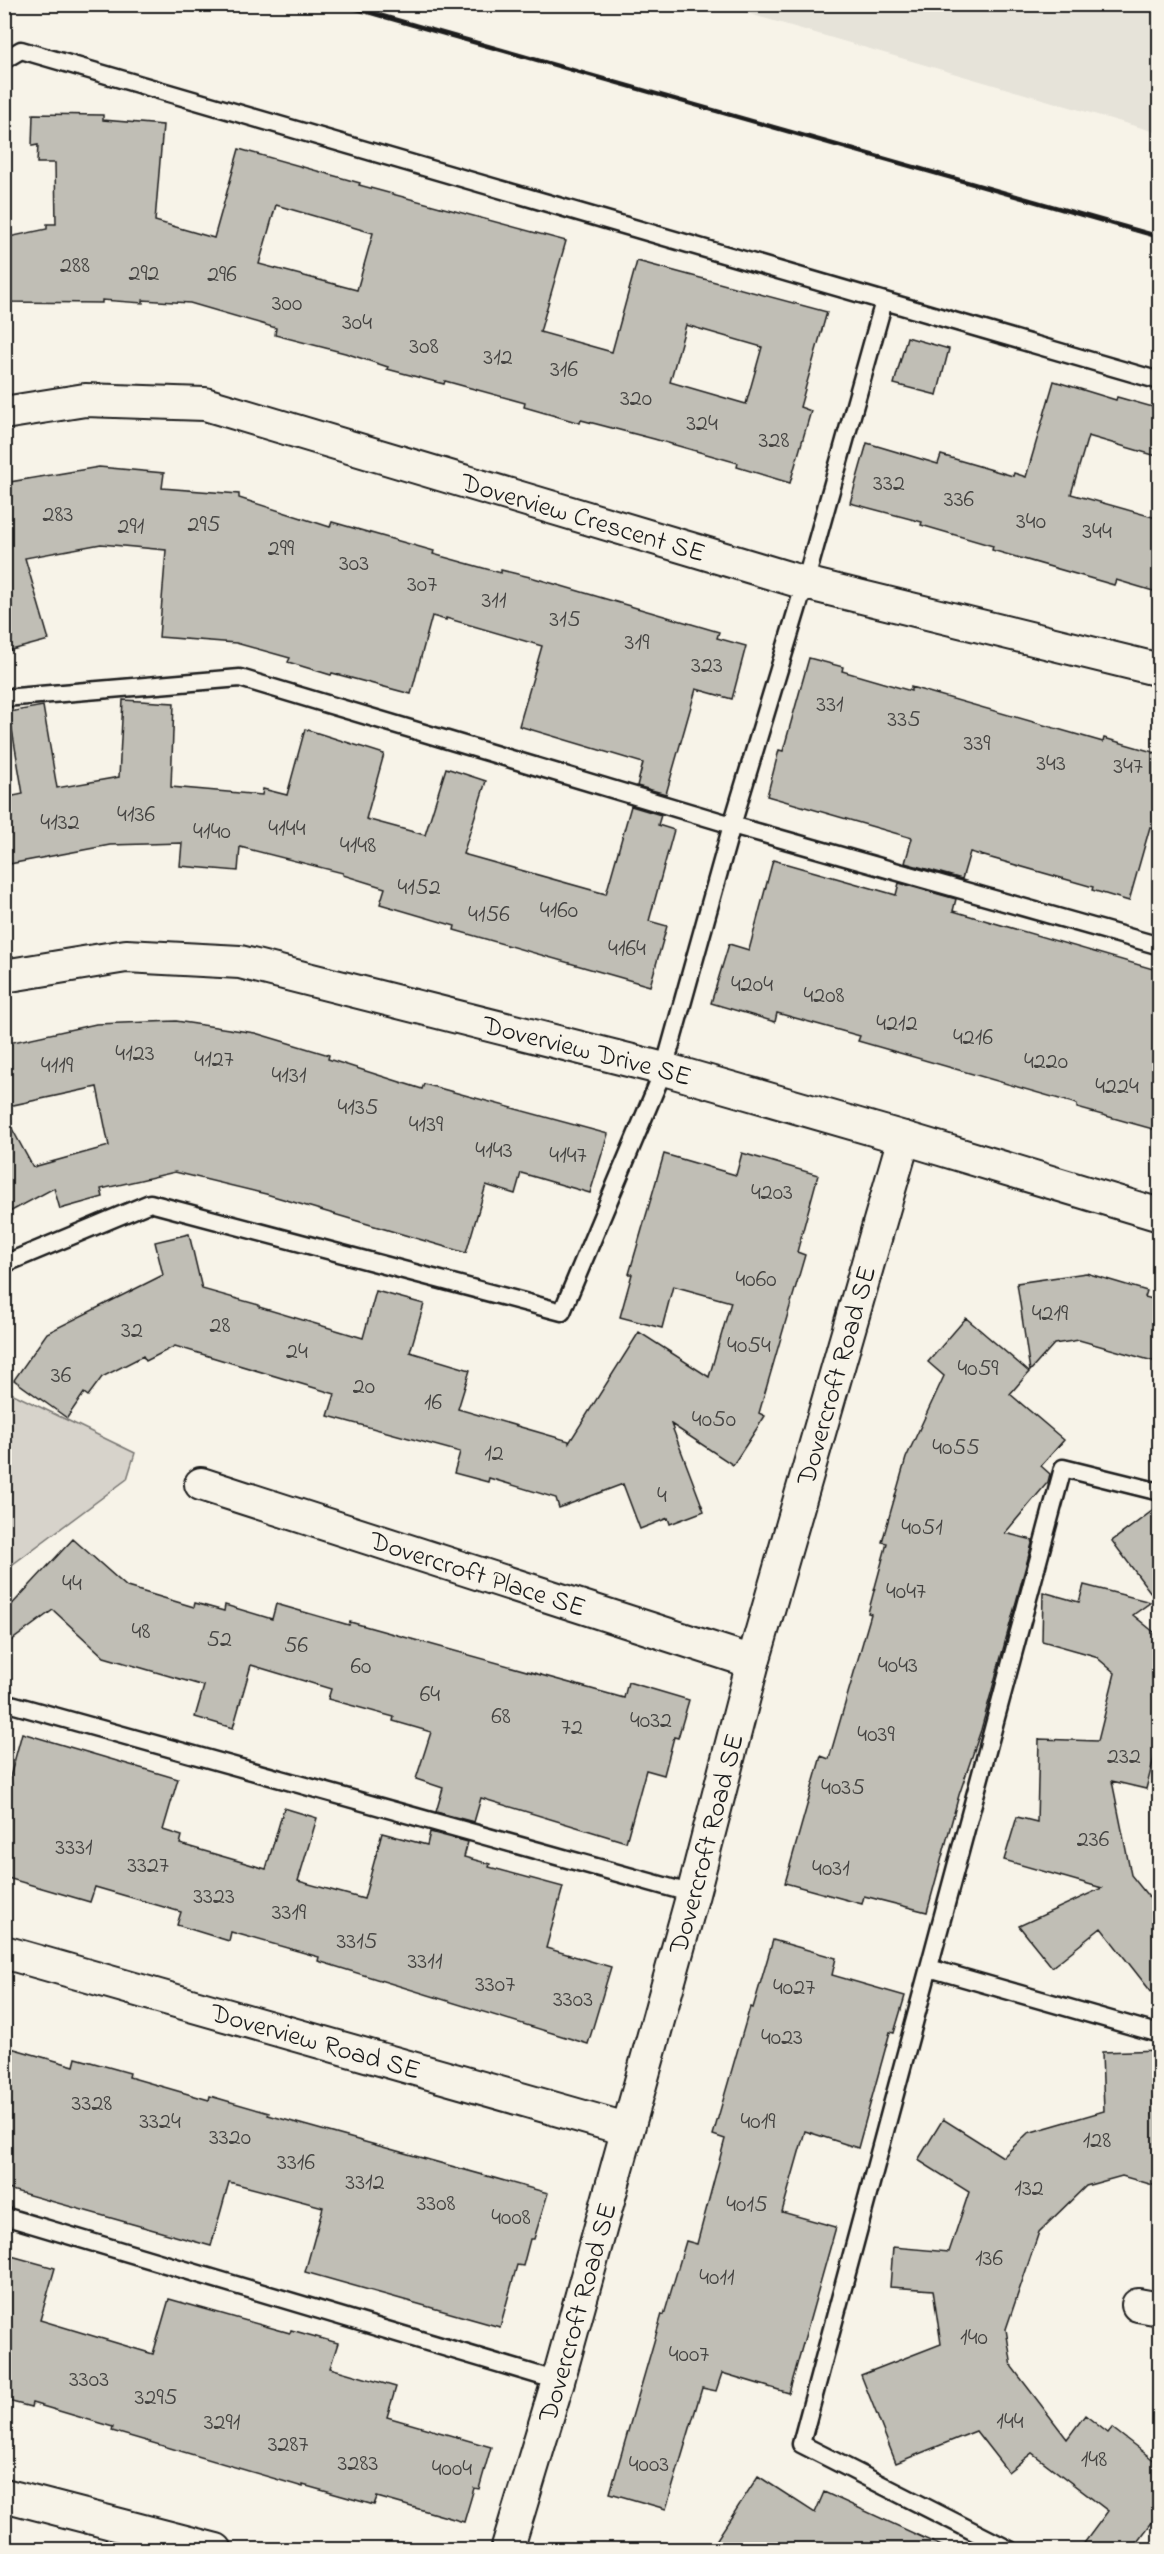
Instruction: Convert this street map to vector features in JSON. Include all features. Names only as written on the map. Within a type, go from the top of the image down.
[{"type":"street","name":"Doverview Crescent SE","points":[[4,413],[85,400],[205,404],[805,583],[1160,669]]},
{"type":"street","name":"Doverview Drive SE","points":[[4,976],[126,956],[240,962],[664,1069],[1160,1215]]},
{"type":"street","name":"Dovercroft Road SE","points":[[507,2550],[558,2381],[693,1894],[753,1662],[904,1138]]},
{"type":"street","name":"Dovercroft Place SE","points":[[201,1484],[753,1662]]},
{"type":"street","name":"Doverview Road SE","points":[[4,1952],[626,2129]]},
{"type":"street","points":[[4,2495],[119,2538],[216,2550]]},
{"type":"lane","points":[[4,60],[21,50],[1160,381]]},
{"type":"lane","points":[[4,1264],[150,1203],[562,1312],[664,1069],[732,825],[805,583],[884,301]]},
{"type":"lane","points":[[4,698],[240,678],[732,825],[1160,946]]},
{"type":"lane","points":[[1010,2550],[801,2444],[1063,1468],[1160,1492]]},
{"type":"lane","points":[[4,1702],[693,1894]]},
{"type":"lane","points":[[929,1968],[1160,2034]]},
{"type":"lane","points":[[4,2216],[558,2381]]},
{"type":"shaded area","points":[[719,5],[1159,5],[1159,133]]},
{"type":"shaded area","points":[[5,1390],[135,1453],[127,1479],[5,1570]]},
{"type":"building","points":[[33,114],[103,115],[103,120],[163,125],[155,221],[214,238],[239,149],[360,183],[359,185],[566,241],[540,332],[612,352],[637,261],[827,312],[800,407],[811,411],[790,483],[737,467],[738,463],[654,439],[581,420],[580,423],[524,407],[525,403],[445,381],[444,384],[387,369],[388,367],[345,353],[275,335],[276,328],[190,303],[143,300],[143,303],[102,300],[102,303],[4,302],[4,238],[47,229],[47,224],[56,224],[55,163],[37,163],[38,145],[32,146]],"holes":[[[276,205],[373,233],[357,290],[259,264]],[[686,325],[762,347],[746,404],[670,382]]]},
{"type":"building","points":[[907,337],[949,349],[937,395],[894,384]]},
{"type":"building","points":[[1054,381],[1116,400],[1117,397],[1160,409],[1160,457],[1088,436],[1071,494],[1160,519],[1160,593],[1116,580],[1114,585],[992,550],[993,546],[921,525],[922,522],[850,503],[867,443],[938,464],[941,455],[1013,476],[1014,473],[1026,477]]},
{"type":"building","points":[[99,467],[164,473],[162,488],[239,494],[239,498],[330,527],[332,522],[434,551],[433,554],[501,573],[501,570],[534,578],[719,632],[717,638],[746,646],[732,699],[696,689],[666,794],[637,786],[643,763],[519,726],[542,646],[432,616],[411,694],[332,673],[331,675],[288,662],[290,658],[236,643],[159,637],[166,550],[101,544],[25,558],[49,640],[4,652],[4,483]]},
{"type":"building","points":[[809,658],[843,667],[842,671],[911,691],[911,687],[1103,742],[1104,738],[1160,754],[1160,830],[1150,827],[1129,901],[1092,890],[1093,887],[970,852],[962,879],[905,863],[912,838],[767,796],[779,750],[783,751]]},
{"type":"building","points":[[123,700],[174,703],[171,787],[262,795],[263,789],[287,795],[305,729],[384,754],[366,819],[425,835],[446,768],[486,781],[463,854],[606,894],[631,806],[661,815],[658,825],[674,830],[649,921],[667,926],[650,986],[454,930],[455,926],[380,904],[385,888],[343,875],[343,873],[240,847],[238,871],[180,866],[182,843],[110,845],[4,865],[4,798],[23,794],[9,712],[43,706],[57,788],[119,777]]},
{"type":"building","points":[[773,860],[896,895],[899,883],[956,899],[953,911],[1160,971],[1160,1131],[1077,1108],[1077,1104],[858,1041],[860,1036],[777,1013],[775,1022],[711,1003],[729,944],[749,950]]},
{"type":"building","points":[[176,1021],[255,1033],[329,1055],[328,1059],[422,1089],[424,1084],[608,1134],[590,1193],[521,1173],[515,1194],[486,1185],[466,1253],[266,1194],[175,1172],[101,1189],[103,1197],[60,1209],[54,1188],[4,1215],[4,1114],[33,1167],[109,1146],[97,1087],[4,1107],[4,1044],[96,1024]]},
{"type":"building","points":[[742,1153],[818,1175],[797,1252],[805,1255],[759,1413],[765,1416],[733,1465],[671,1424],[704,1511],[670,1524],[668,1518],[640,1529],[623,1484],[559,1508],[556,1498],[489,1478],[488,1482],[454,1473],[460,1452],[328,1416],[335,1394],[175,1346],[146,1361],[143,1356],[102,1377],[88,1396],[84,1393],[67,1418],[14,1380],[47,1333],[163,1275],[155,1242],[189,1234],[202,1289],[363,1338],[376,1291],[424,1304],[410,1352],[470,1370],[458,1409],[569,1441],[569,1443],[639,1332],[709,1377],[731,1302],[673,1286],[662,1328],[620,1317],[632,1274],[629,1274],[664,1154],[736,1175]]},
{"type":"building","points":[[1086,1273],[1147,1291],[1145,1297],[1160,1301],[1160,1363],[1079,1340],[1054,1344],[1030,1371],[1017,1283]]},
{"type":"building","points":[[966,1318],[1029,1372],[1010,1394],[1064,1440],[1041,1466],[1050,1474],[1048,1482],[1005,1533],[1033,1540],[981,1730],[959,1795],[927,1912],[864,1896],[862,1904],[785,1883],[821,1756],[829,1759],[871,1614],[868,1613],[887,1543],[882,1542],[906,1458],[944,1376],[928,1362]]},
{"type":"building","points":[[1160,1505],[1160,1605],[1112,1541]]},
{"type":"building","points":[[73,1539],[127,1587],[194,1607],[195,1603],[224,1611],[225,1605],[272,1619],[276,1604],[349,1625],[350,1622],[624,1698],[628,1682],[689,1700],[678,1738],[674,1737],[664,1775],[646,1770],[626,1842],[481,1798],[474,1822],[436,1812],[443,1788],[416,1779],[431,1732],[393,1721],[394,1717],[328,1699],[331,1689],[251,1665],[233,1728],[195,1717],[204,1686],[104,1657],[53,1610],[4,1646],[4,1613]]},
{"type":"building","points":[[1084,1585],[1151,1602],[1133,1615],[1160,1637],[1160,1735],[1146,1789],[1112,1781],[1131,1875],[1160,1911],[1160,2003],[1101,1928],[1052,1967],[1019,1926],[1102,1888],[1004,1860],[1017,1817],[1037,1822],[1039,1739],[1098,1741],[1115,1673],[1095,1656],[1042,1641],[1043,1592],[1079,1602]]},
{"type":"building","points":[[22,1733],[178,1779],[163,1830],[182,1836],[180,1844],[266,1869],[284,1808],[317,1818],[298,1881],[364,1899],[382,1833],[427,1845],[430,1832],[468,1842],[464,1857],[490,1864],[489,1867],[563,1887],[546,1948],[611,1967],[588,2044],[318,1961],[319,1957],[231,1932],[229,1941],[177,1925],[181,1912],[95,1887],[90,1902],[4,1877],[4,1799]]},
{"type":"building","points":[[773,1940],[836,1958],[832,1975],[905,1996],[894,2033],[890,2032],[858,2148],[805,2131],[782,2212],[836,2227],[789,2393],[722,2373],[716,2391],[702,2388],[666,2509],[610,2493],[662,2314],[664,2315],[686,2241],[697,2244],[725,2139],[713,2135],[750,2007],[753,2008]]},
{"type":"building","points":[[4,2046],[74,2066],[76,2058],[130,2073],[129,2077],[209,2100],[210,2096],[269,2113],[268,2115],[548,2193],[534,2239],[530,2239],[523,2266],[517,2265],[500,2327],[305,2272],[323,2207],[229,2182],[211,2246],[4,2188]]},
{"type":"building","points":[[1160,2050],[1160,2187],[1122,2176],[1086,2186],[1039,2232],[1006,2329],[1012,2367],[1067,2439],[1085,2415],[1108,2433],[1112,2428],[1160,2465],[1160,2512],[1131,2550],[1079,2550],[1108,2511],[1032,2453],[1008,2472],[976,2431],[896,2463],[861,2375],[941,2344],[933,2290],[890,2287],[893,2247],[949,2252],[969,2192],[918,2160],[943,2119],[1003,2157],[1028,2133],[1104,2111],[1102,2052]]},
{"type":"building","points":[[4,2254],[55,2268],[40,2320],[153,2354],[169,2299],[290,2333],[291,2330],[338,2343],[330,2368],[396,2387],[387,2417],[491,2447],[479,2489],[474,2488],[464,2522],[377,2497],[374,2505],[303,2485],[303,2487],[112,2431],[113,2427],[32,2403],[31,2407],[4,2400]]},
{"type":"building","points":[[758,2476],[815,2513],[824,2492],[950,2550],[710,2550]]},
{"type":"railway","points":[[340,4],[1160,237]]}]
